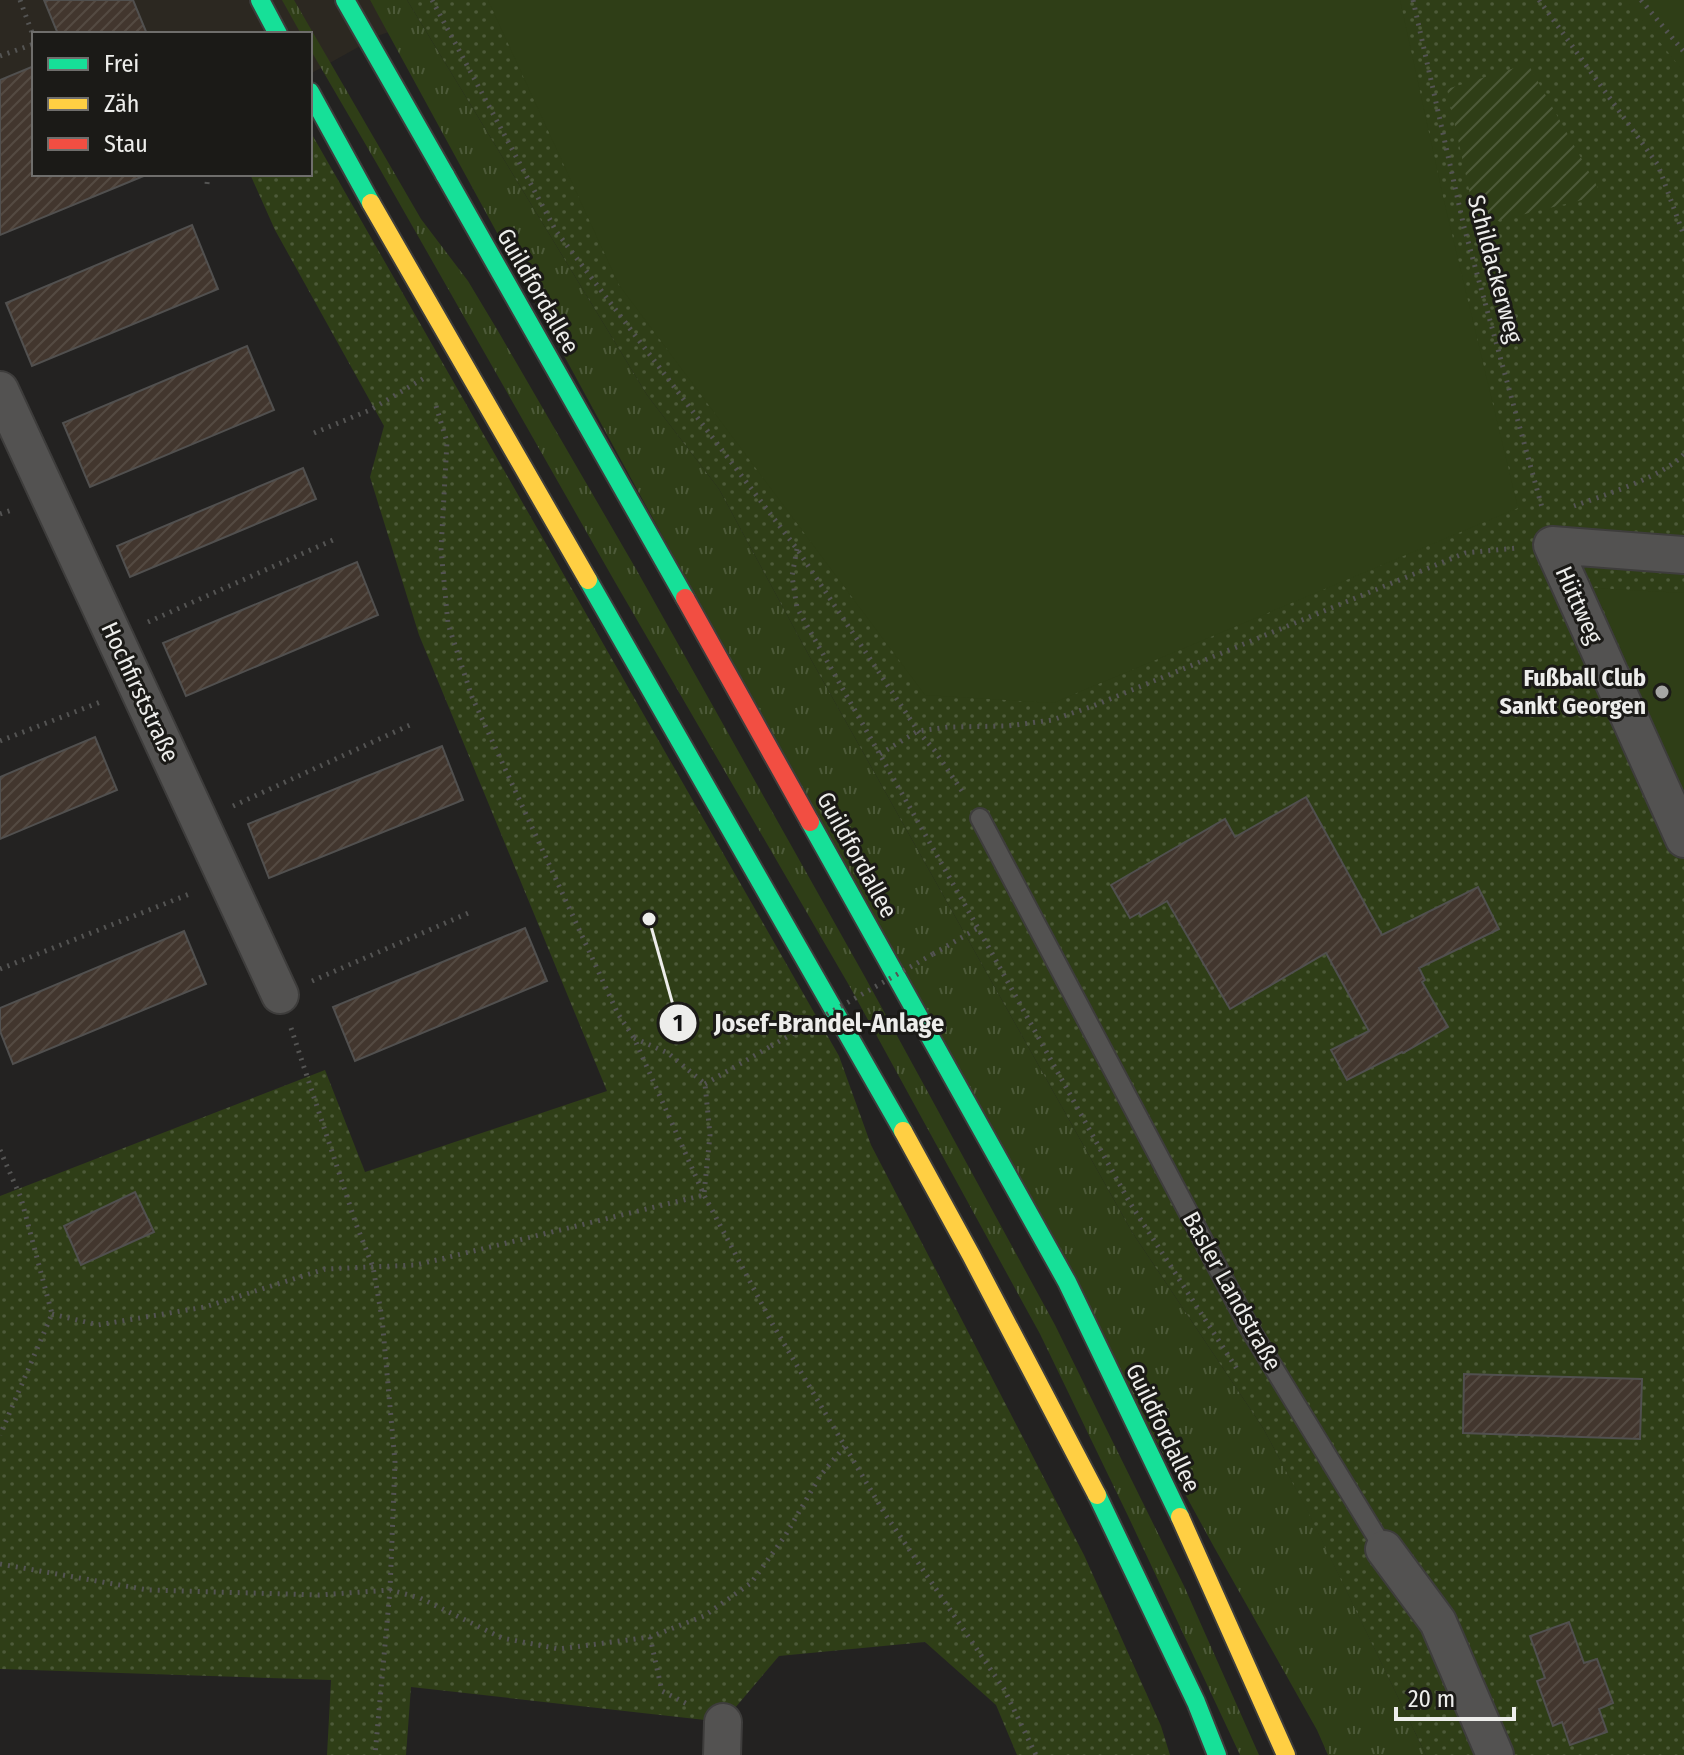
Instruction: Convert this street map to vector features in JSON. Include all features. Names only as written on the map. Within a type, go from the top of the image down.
[{"type":"main road","points":[[260,0],[277,32]]},
{"type":"main road","name":"Guildfordallee","points":[[345,0],[655,545],[1067,1282],[1191,1540],[1286,1755]]},
{"type":"main road","points":[[312,96],[886,1100],[1083,1466],[1196,1702],[1217,1755]]},
{"type":"main road","points":[[1196,1702],[1209,1755]]},
{"type":"street","name":"Hochfirststraße","points":[[0,390],[280,995]]},
{"type":"street","points":[[1552,545],[1684,555]]},
{"type":"street","name":"Hüttweg","points":[[1552,545],[1684,839]]},
{"type":"street","name":"Basler Landstraße","points":[[1384,1549],[1438,1622],[1495,1755]]},
{"type":"lane","name":"Basler Landstraße","points":[[980,818],[1243,1316],[1384,1549]]},
{"type":"path","points":[[20,0],[32,33]]},
{"type":"path","points":[[432,0],[556,231],[797,549],[980,818]]},
{"type":"path","name":"Schildackerweg","points":[[1413,0],[1464,227],[1552,545]]},
{"type":"path","points":[[1539,0],[1658,165],[1684,236]]},
{"type":"path","points":[[1641,0],[1684,52]]},
{"type":"path","points":[[0,56],[32,45]]},
{"type":"path","points":[[207,184],[208,176]]},
{"type":"path","points":[[314,433],[370,410],[427,377],[431,390]]},
{"type":"path","points":[[435,403],[447,442],[441,549],[448,624],[472,697],[618,1014],[634,1038],[704,1195],[773,1325],[885,1514],[1004,1689],[1036,1755]]},
{"type":"path","points":[[1573,507],[1625,488],[1676,462],[1684,454]]},
{"type":"path","points":[[114,637],[333,540]]},
{"type":"path","points":[[880,754],[918,731],[1052,720],[1465,553],[1552,545]]},
{"type":"path","points":[[797,549],[792,576],[797,608],[1130,1203],[1240,1375],[1292,1400]]},
{"type":"path","points":[[0,741],[138,687]]},
{"type":"path","points":[[200,822],[412,724]]},
{"type":"path","points":[[0,969],[227,879]]},
{"type":"path","points":[[375,1755],[390,1590],[395,1462],[382,1318],[373,1267],[280,995],[473,911]]},
{"type":"path","points":[[705,1084],[978,928]]},
{"type":"path","points":[[634,1038],[668,1053],[705,1084],[710,1135],[704,1195]]},
{"type":"path","points":[[0,1150],[21,1198],[52,1314],[0,1435]]},
{"type":"path","points":[[52,1314],[98,1325],[205,1307],[325,1269],[416,1265],[704,1195]]},
{"type":"path","points":[[0,1564],[148,1590],[319,1595],[390,1590],[420,1598],[502,1638],[559,1649],[650,1637],[704,1616],[751,1583],[785,1536],[820,1476],[845,1446]]},
{"type":"path","points":[[650,1637],[662,1691],[722,1739]]},
{"type":"shaded area","points":[[0,0],[370,0],[389,32],[312,73],[312,32],[32,32],[32,176],[52,176],[0,197]]},
{"type":"green space","points":[[282,0],[294,0],[421,219],[468,281],[498,331],[636,569],[865,977],[1055,1325],[1184,1586],[1259,1755],[1240,1755],[1040,1334],[850,987],[312,52],[312,32],[300,32]]},
{"type":"green space","points":[[370,0],[407,0],[647,395],[719,489],[1132,1232],[1263,1428],[1307,1509],[1426,1755],[1328,1755]]},
{"type":"green space","points":[[407,0],[1684,0],[1684,1755],[1426,1755],[1307,1510],[1263,1428],[1132,1232],[719,489],[647,395]]},
{"type":"green space","points":[[488,0],[1400,0],[1444,201],[1518,508],[1053,703],[925,695],[619,285]]},
{"type":"green space","points":[[1626,0],[1684,0],[1684,72]]},
{"type":"green space","points":[[1528,64],[1602,195],[1477,226],[1447,89]]},
{"type":"green space","points":[[312,134],[839,1056],[871,1145],[1084,1555],[1161,1726],[1170,1755],[1017,1755],[996,1705],[925,1642],[779,1656],[723,1722],[411,1687],[406,1755],[327,1755],[331,1680],[0,1669],[0,1196],[325,1070],[365,1172],[607,1091],[419,635],[370,477],[384,426],[275,230],[251,176],[312,176]]},
{"type":"green space","name":"Fußball Club Sankt Georgen","points":[[1594,588],[1684,593],[1684,792]]},
{"type":"building","points":[[44,0],[133,0],[146,32],[57,32]]},
{"type":"building","points":[[32,67],[32,176],[144,176],[0,235],[0,80]]},
{"type":"building","points":[[192,225],[218,289],[32,366],[6,303]]},
{"type":"building","points":[[247,346],[274,410],[90,487],[63,423]]},
{"type":"building","points":[[303,468],[316,499],[130,577],[117,546]]},
{"type":"building","points":[[357,562],[378,615],[186,696],[163,643]]},
{"type":"building","points":[[95,737],[117,790],[0,839],[0,777]]},
{"type":"building","points":[[442,746],[463,800],[269,878],[248,824]]},
{"type":"building","points":[[1306,797],[1382,935],[1478,887],[1499,929],[1419,968],[1425,980],[1422,982],[1448,1027],[1347,1080],[1331,1050],[1369,1031],[1326,953],[1230,1009],[1167,901],[1141,916],[1139,913],[1130,918],[1111,885],[1225,819],[1235,837]]},
{"type":"building","points":[[525,928],[547,981],[355,1061],[333,1007]]},
{"type":"building","points":[[184,931],[206,984],[13,1064],[0,1031],[0,1008]]},
{"type":"building","points":[[135,1192],[154,1232],[81,1265],[64,1226]]},
{"type":"building","points":[[1464,1374],[1642,1379],[1640,1439],[1463,1433]]},
{"type":"building","points":[[1569,1622],[1584,1663],[1597,1659],[1613,1703],[1599,1709],[1607,1732],[1570,1745],[1562,1722],[1553,1726],[1537,1681],[1545,1678],[1530,1636]]},
{"type":"traffic: fast","points":[[260,0],[277,32]]},
{"type":"traffic: fast","points":[[345,0],[445,175]]},
{"type":"traffic: fast","points":[[312,96],[371,203]]},
{"type":"traffic: fast","points":[[445,175],[685,598]]},
{"type":"traffic: fast","points":[[588,580],[903,1131]]},
{"type":"traffic: fast","points":[[810,822],[1067,1282],[1180,1517]]},
{"type":"traffic: fast","points":[[1097,1495],[1196,1702],[1217,1755]]},
{"type":"traffic: slow","points":[[371,203],[588,580]]},
{"type":"traffic: slow","points":[[903,1131],[1097,1495]]},
{"type":"traffic: slow","points":[[1180,1517],[1286,1755]]},
{"type":"traffic: jam","points":[[685,598],[810,822]]},
{"type":"place","name":"Fußball Club Sankt Georgen","points":[[1662,692]]},
{"type":"place","name":"Josef-Brandel-Anlage","points":[[649,919]]}]
